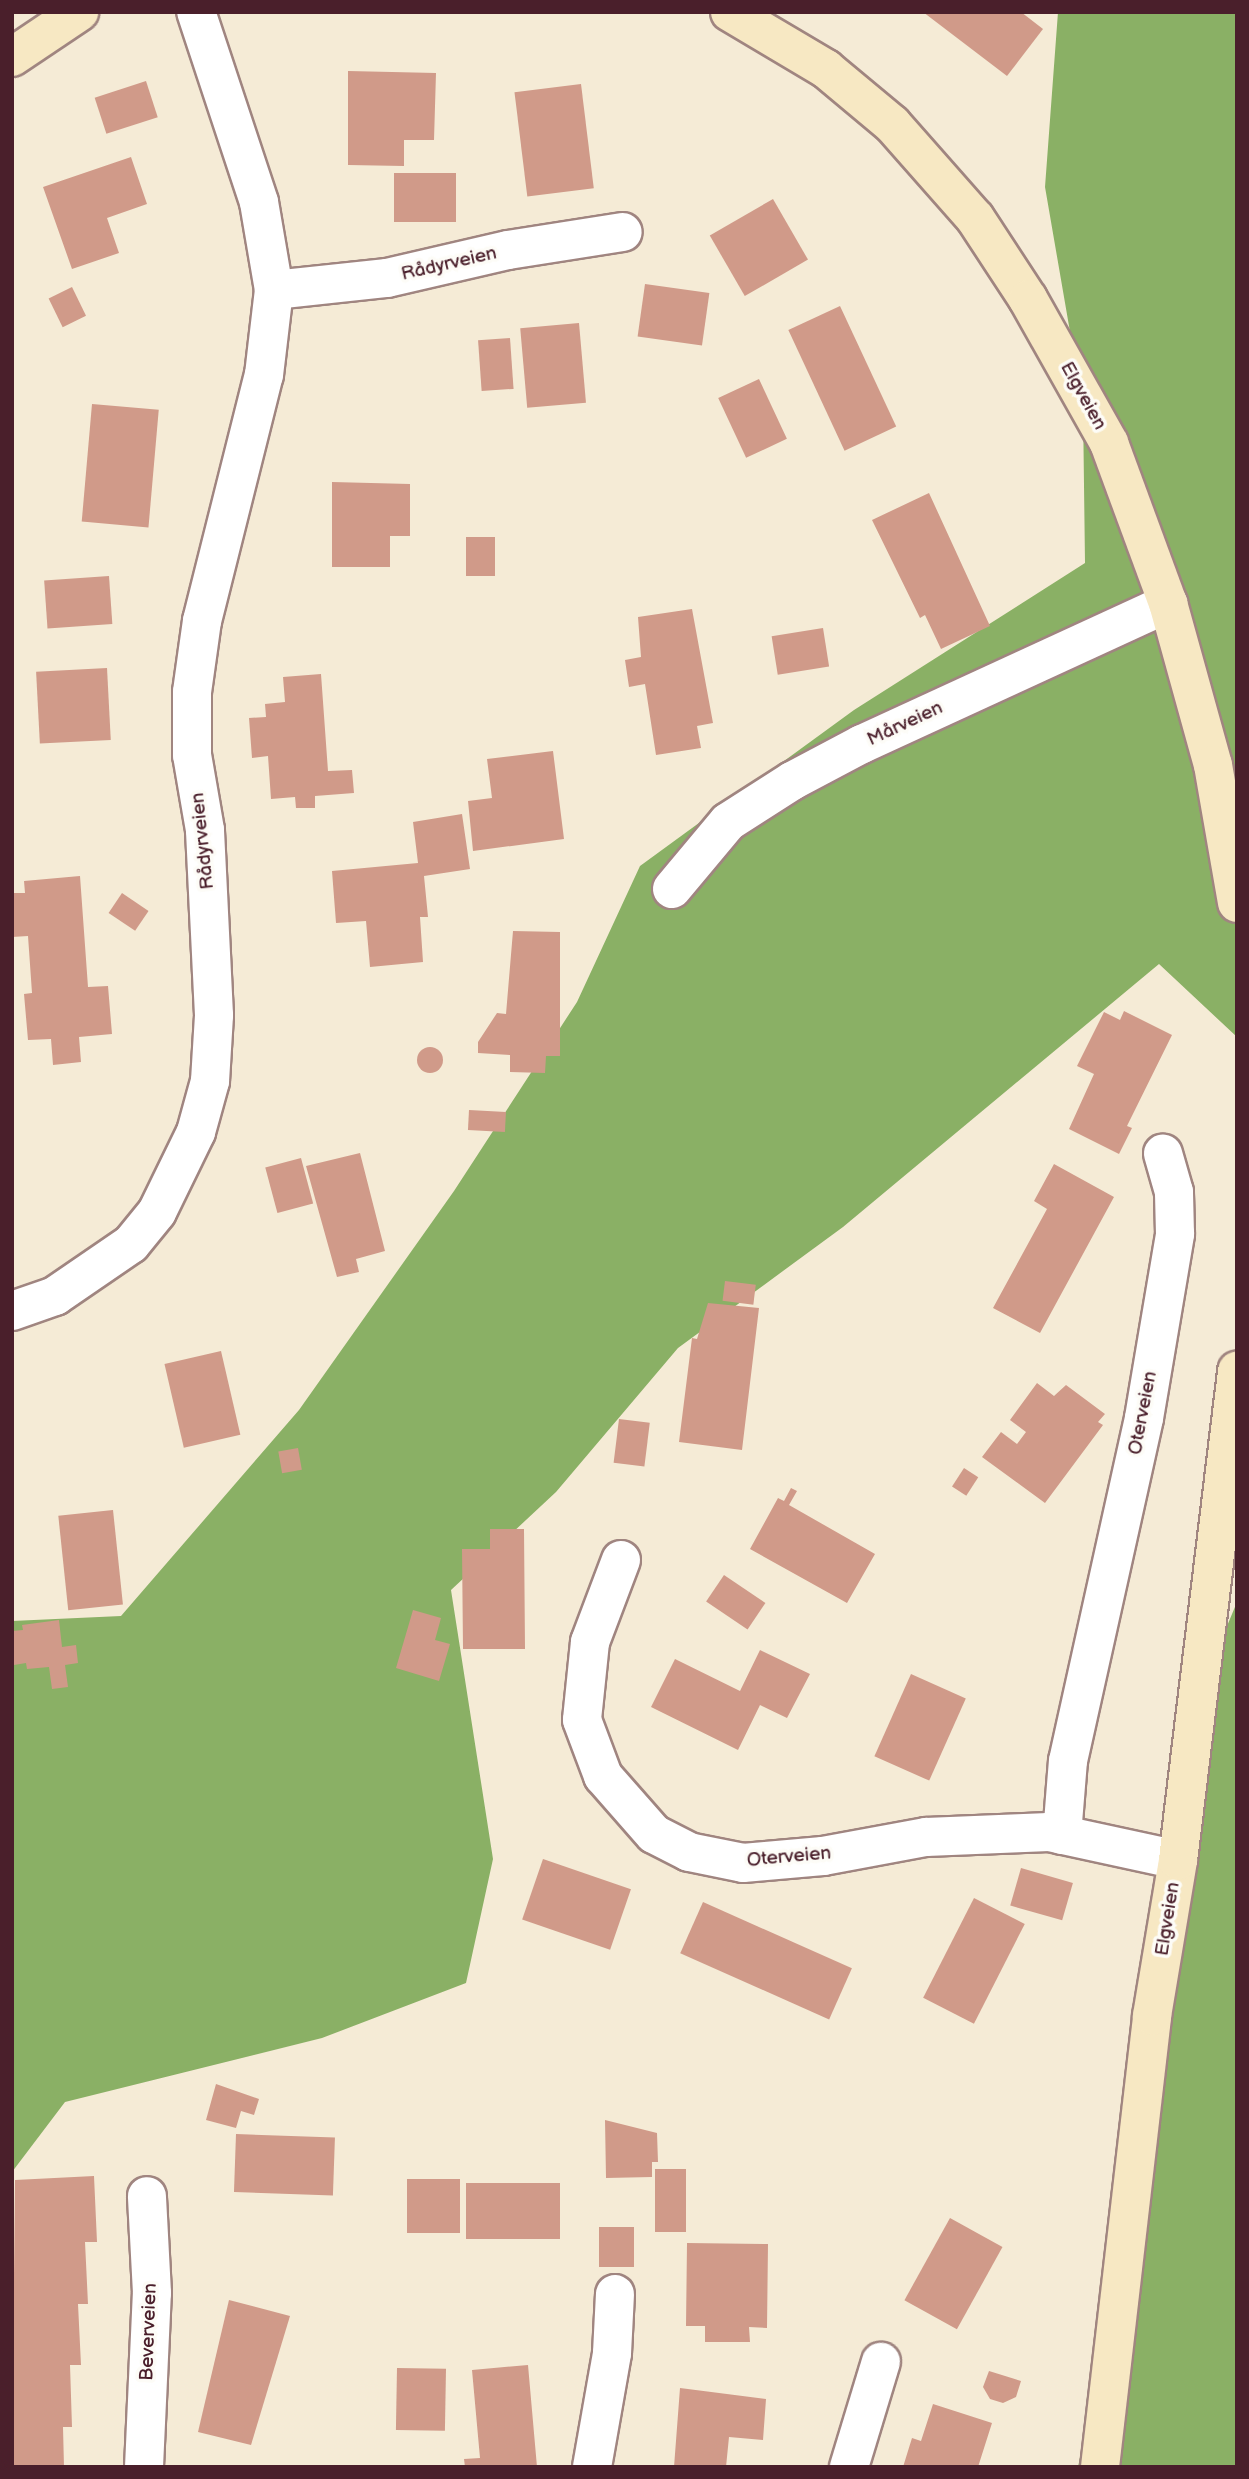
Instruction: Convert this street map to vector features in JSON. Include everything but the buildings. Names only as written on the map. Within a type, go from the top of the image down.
[{"type":"main road","points":[[12,57],[79,12]]},
{"type":"main road","name":"Elgveien","points":[[730,12],[826,69],[883,116],[975,218],[1028,299],[1109,443],[1168,603],[1213,765],[1237,902]]},
{"type":"main road","name":"Elgveien","points":[[1101,2467],[1152,2015],[1178,1860],[1237,1371]]},
{"type":"street","name":"Rådyrveien","points":[[12,1311],[55,1296],[131,1244],[158,1212],[191,1144],[210,1081],[214,1015],[205,830],[192,755],[192,692],[202,621],[264,375],[274,290],[259,202],[196,12]]},
{"type":"street","name":"Rådyrveien","points":[[274,290],[387,278],[508,250],[623,232]]},
{"type":"street","name":"Mårveien","points":[[671,889],[728,822],[792,781],[862,744],[1168,603]]},
{"type":"street","name":"Oterveien","points":[[1062,1835],[1068,1761],[1144,1418],[1175,1234],[1174,1192],[1163,1154]]},
{"type":"street","name":"Oterveien","points":[[621,1560],[590,1642],[582,1720],[603,1776],[654,1834],[689,1852],[743,1863],[823,1856],[926,1837],[1049,1832],[1178,1860]]},
{"type":"street","name":"Beverveien","points":[[143,2466],[152,2293],[147,2196]]},
{"type":"street","points":[[592,2467],[612,2353],[615,2294]]},
{"type":"street","points":[[849,2467],[881,2362]]},
{"type":"green space","points":[[1058,12],[1237,12],[1237,1037],[1159,964],[843,1227],[678,1348],[556,1492],[451,1590],[493,1859],[466,1983],[322,2038],[65,2102],[12,2172],[12,1621],[121,1616],[299,1410],[454,1191],[577,1002],[640,866],[854,710],[1085,563],[1083,407],[1045,187]]},
{"type":"green space","points":[[1237,1602],[1237,2467],[1078,2467],[1121,2260],[1181,1737]]}]
